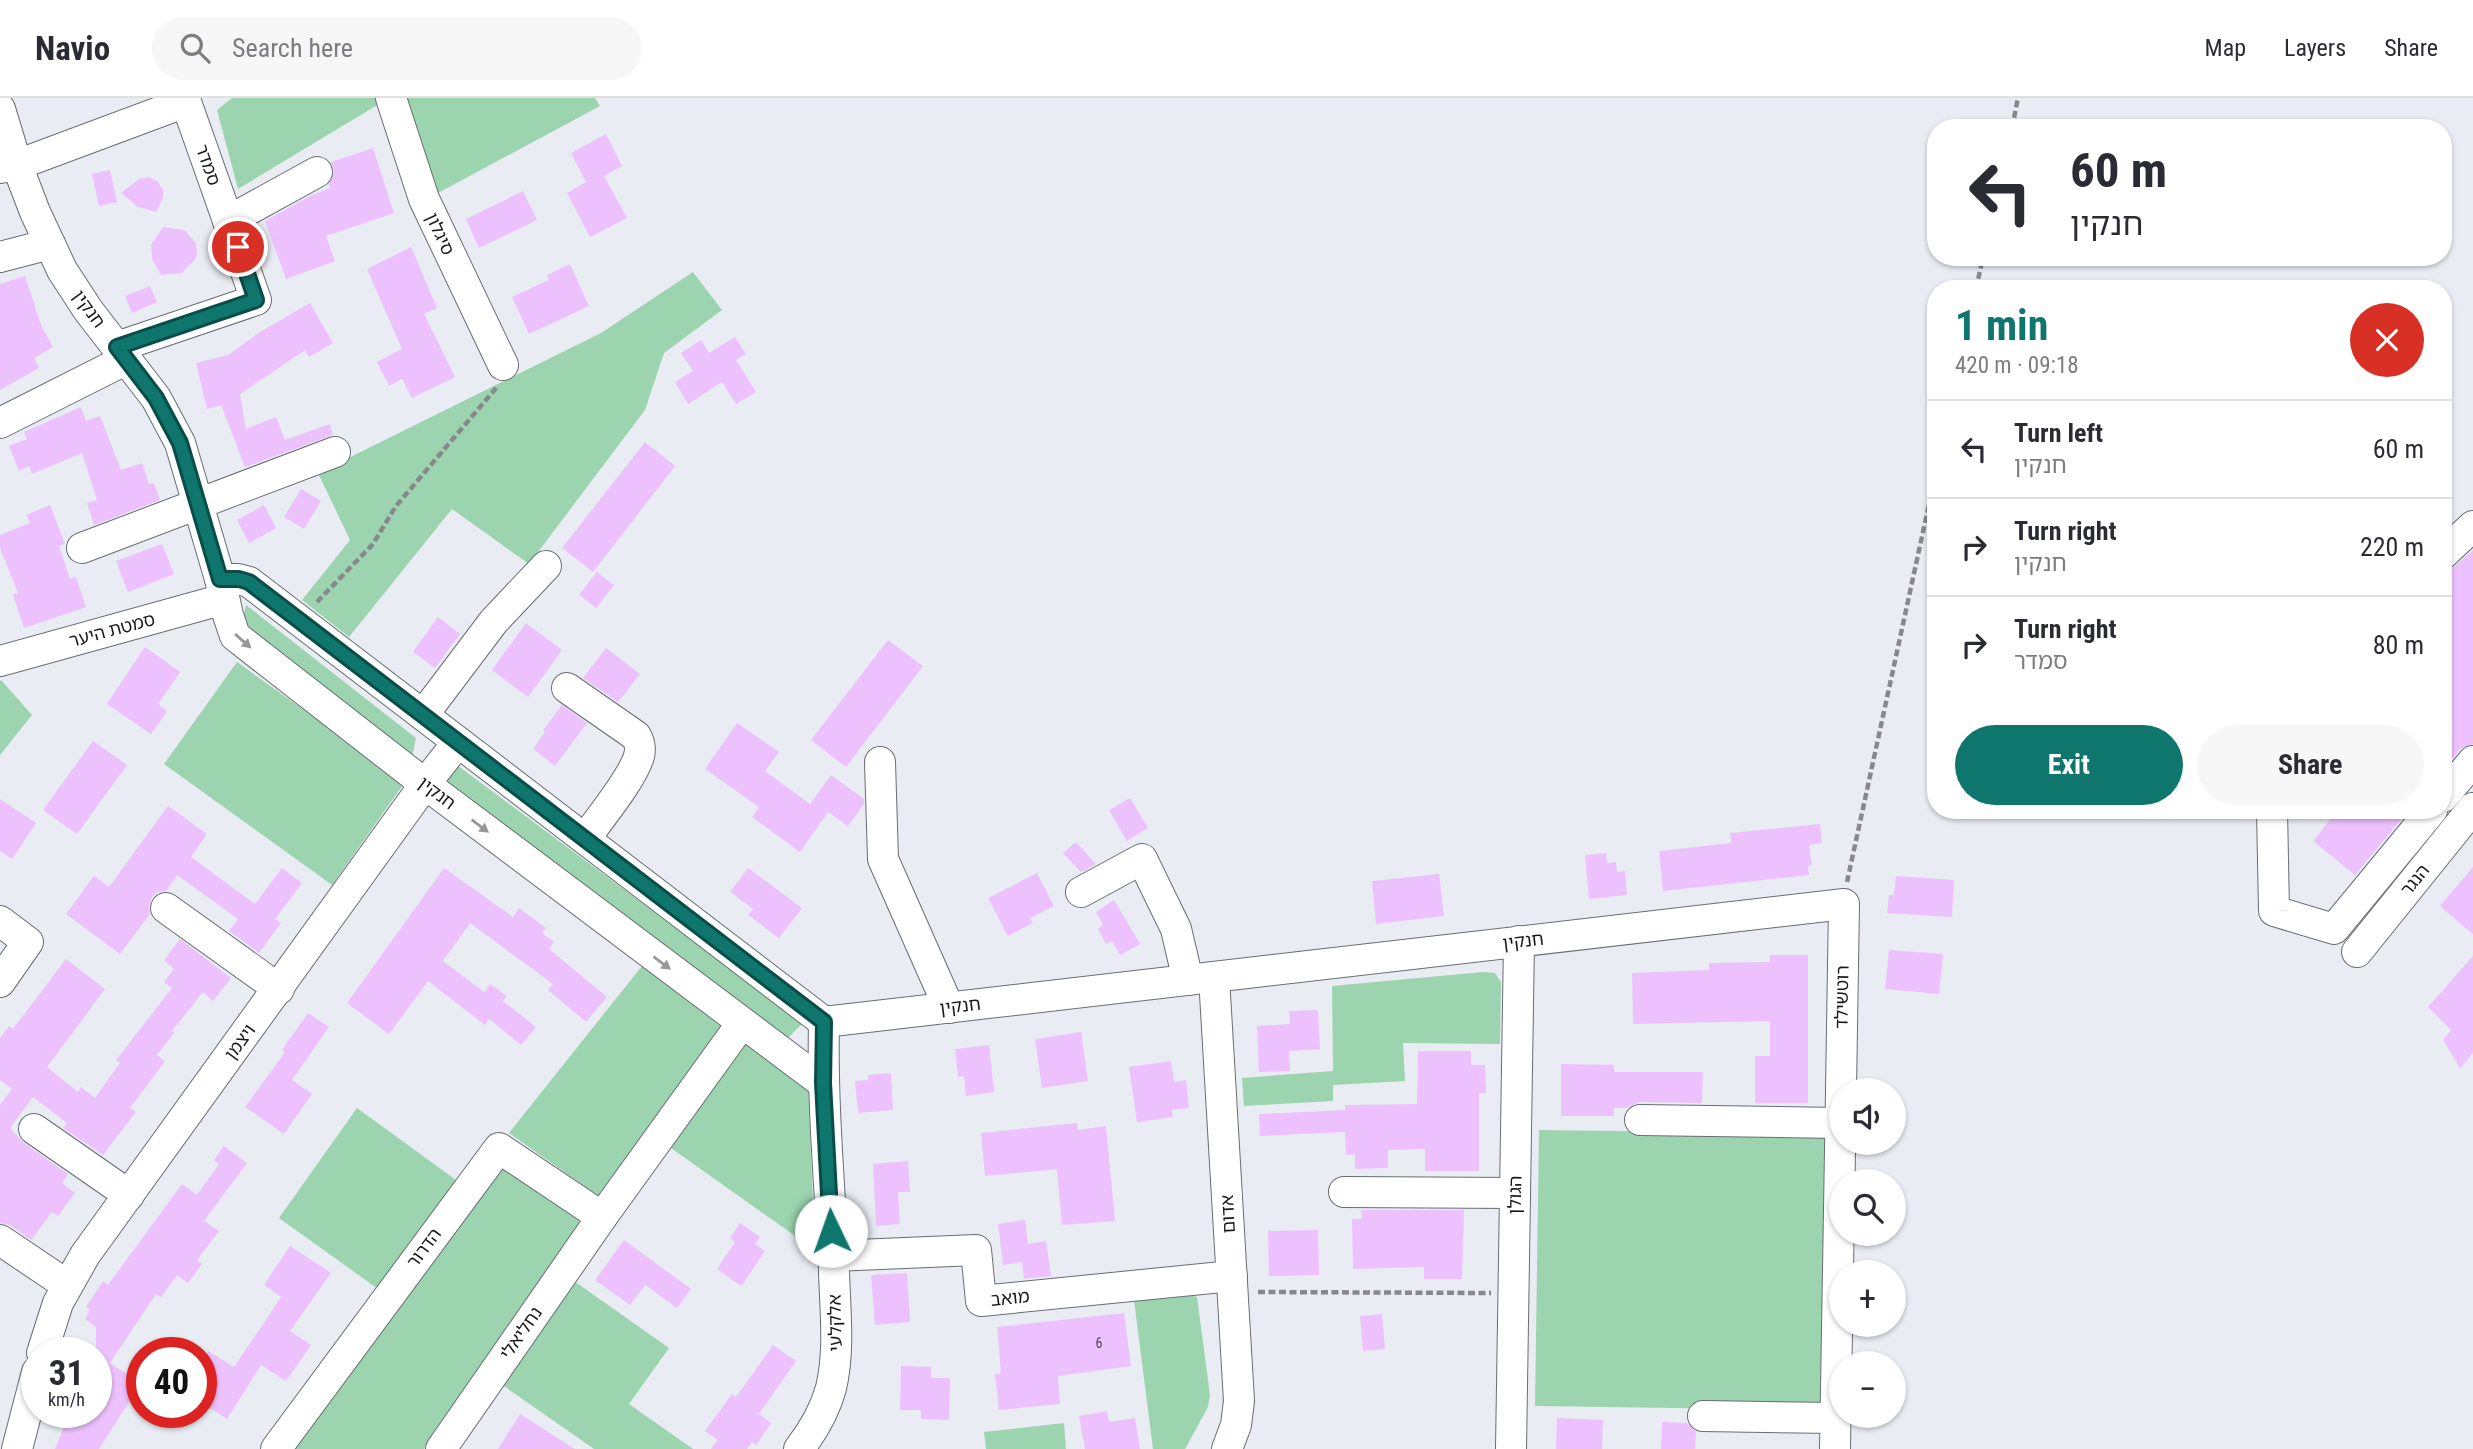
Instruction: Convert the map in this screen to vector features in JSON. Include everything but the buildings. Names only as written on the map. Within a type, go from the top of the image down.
[{"type":"street","name":"סיגלון","points":[[391,98],[424,199],[503,365]]},
{"type":"street","name":"סמדר","points":[[8,166],[190,100],[256,300],[122,353]]},
{"type":"street","name":"חנקין","points":[[0,109],[8,166],[75,291],[156,398],[180,443],[235,636],[425,785],[823,1083]]},
{"type":"street","points":[[228,220],[317,172]]},
{"type":"street","points":[[0,257],[50,244]]},
{"type":"street","points":[[0,423],[122,353]]},
{"type":"street","points":[[82,548],[335,452]]},
{"type":"street","points":[[2452,546],[2473,526]]},
{"type":"street","points":[[423,715],[494,621],[546,566]]},
{"type":"street","points":[[222,589],[239,579],[249,582],[824,1022]]},
{"type":"street","name":"סמטת היער","points":[[0,661],[222,589]]},
{"type":"street","points":[[567,688],[636,736],[640,744],[639,756],[632,770],[585,839]]},
{"type":"street","name":"ויצמן","points":[[46,1337],[67,1285],[129,1195],[458,742]]},
{"type":"street","points":[[2452,786],[2473,761]]},
{"type":"street","points":[[880,762],[883,859],[949,1008]]},
{"type":"street","name":"הנגר","points":[[2357,952],[2473,808]]},
{"type":"street","points":[[2272,819],[2274,911],[2334,929],[2425,819]]},
{"type":"street","name":"אדום","points":[[1082,892],[1142,859],[1201,978],[1232,1284],[1239,1407],[1227,1449]]},
{"type":"street","name":"חנקין","points":[[824,1022],[1844,904]]},
{"type":"street","name":"רוטשילד","points":[[1841,1078],[1844,904]]},
{"type":"street","points":[[166,908],[279,989]]},
{"type":"street","points":[[0,921],[28,942],[0,982]]},
{"type":"street","name":"הגולן","points":[[1511,1449],[1518,941]]},
{"type":"street","name":"אלקלעי","points":[[799,1449],[824,1408],[833,1377],[836,1340],[823,1083],[824,1022]]},
{"type":"street","name":"נחליאלי","points":[[441,1449],[602,1217],[742,1023]]},
{"type":"street","points":[[1640,1119],[1829,1123]]},
{"type":"street","points":[[34,1129],[129,1195]]},
{"type":"street","name":"הדרור","points":[[276,1449],[499,1148],[602,1217]]},
{"type":"street","name":"רוטשילד","points":[[1837,1351],[1840,1155]]},
{"type":"street","points":[[1344,1192],[1515,1193]]},
{"type":"street","points":[[0,1240],[67,1285]]},
{"type":"street","name":"מואב","points":[[833,1256],[976,1250],[981,1301],[1232,1284]]},
{"type":"street","points":[[1703,1416],[1829,1418]]},
{"type":"street","points":[[16,1449],[22,1428]]},
{"type":"street","name":"רוטשילד","points":[[1835,1449],[1836,1428]]},
{"type":"path","points":[[2014,119],[2018,98]]},
{"type":"path","points":[[299,621],[373,544],[396,506],[442,449],[497,388],[503,365]]},
{"type":"path","points":[[1844,904],[1864,797],[1927,513]]},
{"type":"path","points":[[1232,1284],[1513,1294]]},
{"type":"green space","points":[[232,98],[389,98],[238,189],[217,110]]},
{"type":"green space","points":[[398,98],[595,98],[600,106],[438,193]]},
{"type":"green space","points":[[693,272],[722,310],[664,353],[645,410],[529,564],[452,509],[349,637],[302,600],[350,540],[318,473],[601,333]]},
{"type":"green space","points":[[246,605],[416,738],[411,762],[240,630]]},
{"type":"green space","points":[[237,662],[405,782],[332,885],[164,764]]},
{"type":"green space","points":[[0,681],[32,715],[0,755]]},
{"type":"green space","points":[[457,765],[803,1023],[783,1043],[441,785]]},
{"type":"green space","points":[[642,966],[723,1028],[598,1196],[509,1133]]},
{"type":"green space","points":[[1495,973],[1501,982],[1500,1044],[1403,1043],[1405,1081],[1333,1085],[1333,1101],[1244,1106],[1242,1078],[1333,1071],[1332,986]]},
{"type":"green space","points":[[746,1035],[808,1084],[815,1250],[671,1148]]},
{"type":"green space","points":[[357,1108],[456,1180],[378,1289],[279,1218]]},
{"type":"green space","points":[[1539,1130],[1825,1134],[1820,1410],[1535,1406]]},
{"type":"green space","points":[[498,1168],[510,1171],[578,1219],[580,1224],[424,1449],[293,1449]]},
{"type":"green space","points":[[574,1281],[669,1348],[629,1404],[693,1449],[594,1449],[501,1384]]},
{"type":"green space","points":[[1187,1294],[1197,1297],[1210,1395],[1208,1407],[1185,1449],[1153,1449],[1134,1300]]},
{"type":"green space","points":[[1064,1423],[1066,1449],[986,1449],[984,1432]]},
{"type":"route","points":[[238,247],[256,300],[117,347],[156,398],[180,443],[220,579],[249,582],[824,1022],[823,1083],[831,1231]]}]
